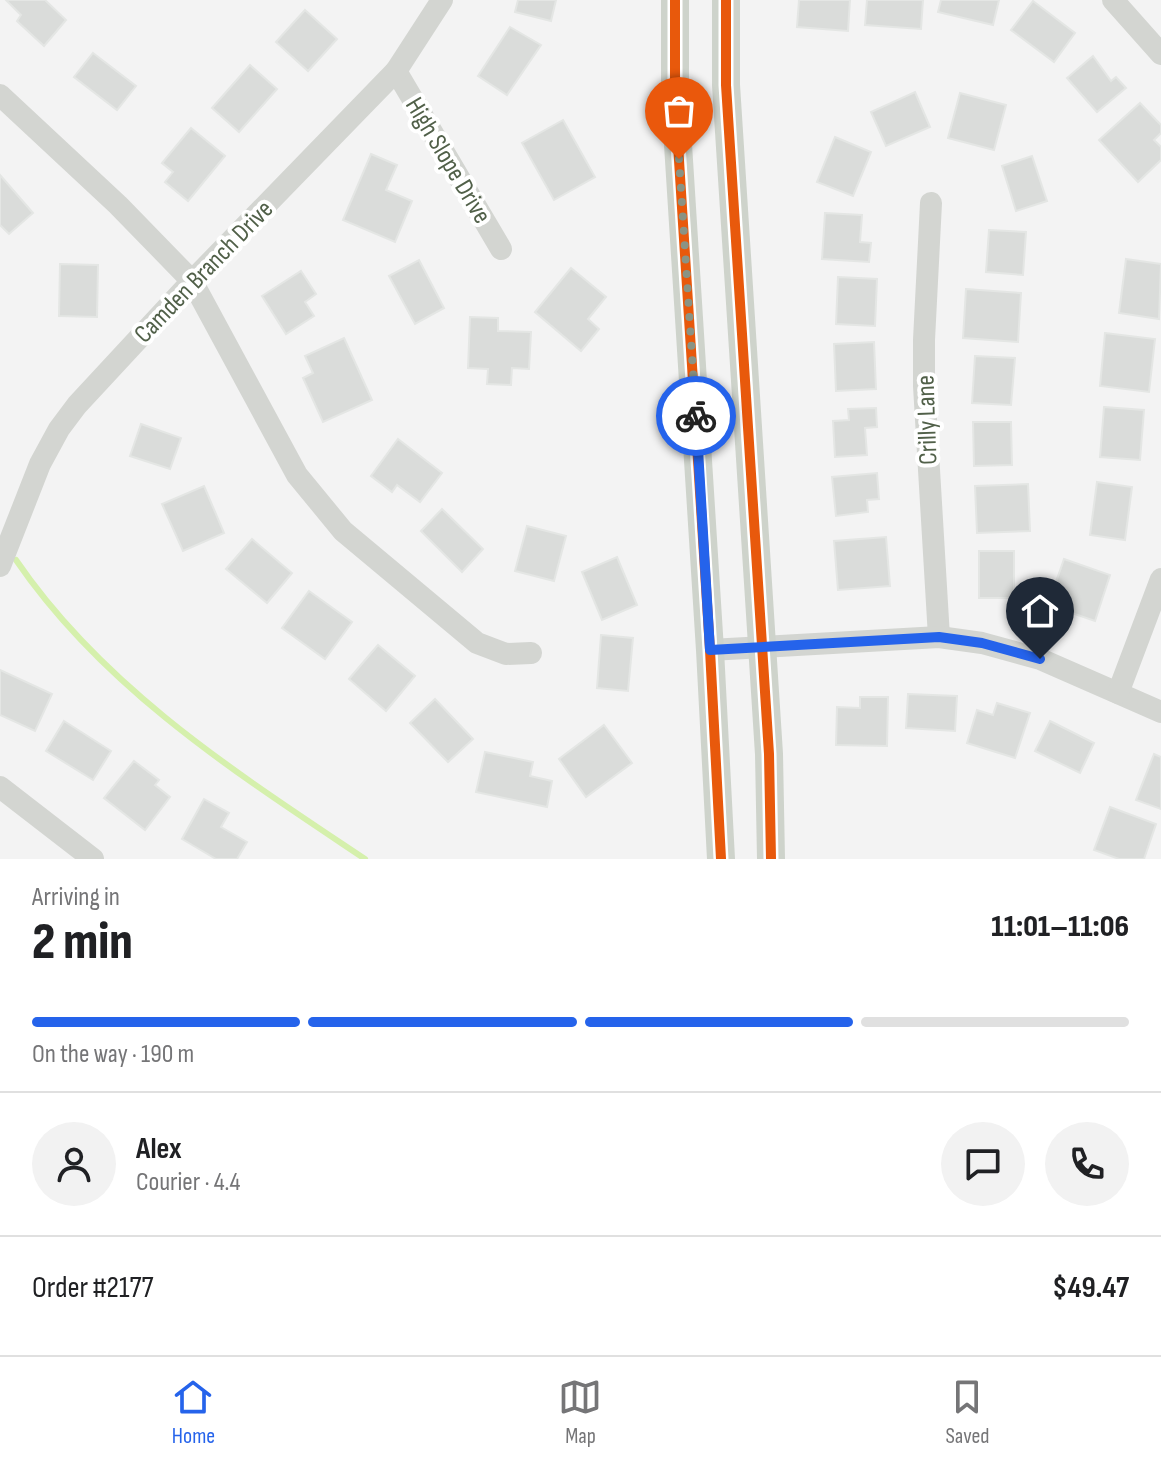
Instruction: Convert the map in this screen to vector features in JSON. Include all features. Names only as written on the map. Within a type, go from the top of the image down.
[{"type":"main road","points":[[675,0],[675,97],[721,859]]},
{"type":"main road","points":[[726,0],[726,85],[763,647],[771,859]]},
{"type":"street","name":"Camden Branch Drive","points":[[0,566],[24,501],[59,429],[77,405],[192,281],[396,71],[442,0]]},
{"type":"street","points":[[1113,0],[1161,54]]},
{"type":"street","name":"High Slope Drive","points":[[396,71],[501,249]]},
{"type":"street","points":[[0,95],[118,205],[192,281],[297,475],[343,531],[477,643],[506,654],[531,653]]},
{"type":"street","name":"Crilly Lane","points":[[931,203],[924,386],[939,637]]},
{"type":"street","points":[[1118,693],[1161,579]]},
{"type":"street","points":[[710,650],[939,637],[1012,650],[1040,659],[1161,712]]},
{"type":"street","points":[[0,787],[93,859]]},
{"type":"building","points":[[6,0],[45,0],[66,20],[44,46],[17,21],[21,15]]},
{"type":"building","points":[[518,0],[556,0],[551,21],[515,12]]},
{"type":"building","points":[[799,0],[850,0],[848,31],[797,27]]},
{"type":"building","points":[[867,0],[923,0],[921,29],[865,25]]},
{"type":"building","points":[[941,0],[999,0],[993,25],[938,12]]},
{"type":"building","points":[[1033,1],[1075,33],[1054,62],[1011,30]]},
{"type":"building","points":[[305,10],[337,39],[308,71],[276,42]]},
{"type":"building","points":[[510,27],[541,45],[507,95],[478,76]]},
{"type":"building","points":[[93,53],[136,86],[117,110],[74,77]]},
{"type":"building","points":[[1093,56],[1111,81],[1116,77],[1126,88],[1097,112],[1067,78]]},
{"type":"building","points":[[250,65],[277,89],[239,132],[212,108]]},
{"type":"building","points":[[915,92],[930,127],[886,146],[871,112]]},
{"type":"building","points":[[960,93],[1006,105],[994,150],[948,138]]},
{"type":"building","points":[[1140,103],[1161,125],[1161,133],[1154,140],[1161,147],[1161,160],[1138,182],[1099,140]]},
{"type":"building","points":[[563,120],[595,177],[554,200],[522,143]]},
{"type":"building","points":[[191,128],[225,156],[188,201],[165,182],[173,172],[162,163]]},
{"type":"building","points":[[835,137],[871,152],[853,196],[817,182]]},
{"type":"building","points":[[371,154],[397,165],[386,190],[412,201],[395,242],[343,220]]},
{"type":"building","points":[[1032,156],[1047,201],[1016,211],[1002,166]]},
{"type":"building","points":[[0,175],[33,213],[9,234],[0,225]]},
{"type":"building","points":[[825,213],[862,215],[860,242],[871,243],[869,262],[822,259]]},
{"type":"building","points":[[989,230],[1026,232],[1023,275],[986,272]]},
{"type":"building","points":[[1126,259],[1161,264],[1159,319],[1119,313]]},
{"type":"building","points":[[419,260],[444,308],[415,324],[389,276]]},
{"type":"building","points":[[60,264],[98,265],[97,317],[59,316]]},
{"type":"building","points":[[571,268],[606,297],[588,319],[599,329],[581,351],[535,312]]},
{"type":"building","points":[[301,271],[316,294],[305,302],[314,316],[286,334],[262,296]]},
{"type":"building","points":[[838,277],[877,279],[875,326],[836,324]]},
{"type":"building","points":[[966,289],[1021,293],[1018,342],[963,338]]},
{"type":"building","points":[[470,317],[498,318],[498,331],[531,332],[529,369],[512,368],[511,385],[487,384],[488,369],[468,368]]},
{"type":"building","points":[[1105,333],[1155,339],[1149,392],[1100,386]]},
{"type":"building","points":[[344,338],[372,400],[323,422],[303,378],[313,373],[305,356]]},
{"type":"building","points":[[874,342],[876,389],[836,391],[834,344]]},
{"type":"building","points":[[975,356],[1015,358],[1011,405],[972,403]]},
{"type":"building","points":[[1104,407],[1144,410],[1140,460],[1100,457]]},
{"type":"building","points":[[876,408],[877,427],[865,428],[867,455],[835,457],[833,421],[849,420],[848,409]]},
{"type":"building","points":[[973,422],[1011,422],[1012,465],[974,466]]},
{"type":"building","points":[[141,424],[181,438],[170,469],[130,456]]},
{"type":"building","points":[[398,439],[442,473],[420,502],[397,485],[392,492],[371,476]]},
{"type":"building","points":[[877,473],[879,499],[867,500],[868,512],[836,516],[832,477]]},
{"type":"building","points":[[1097,482],[1132,487],[1125,540],[1090,535]]},
{"type":"building","points":[[1028,484],[1030,531],[977,533],[975,486]]},
{"type":"building","points":[[204,486],[224,533],[183,551],[162,504]]},
{"type":"building","points":[[442,509],[483,549],[462,572],[421,531]]},
{"type":"building","points":[[527,526],[566,536],[554,581],[515,571]]},
{"type":"building","points":[[886,537],[890,586],[838,590],[834,541]]},
{"type":"building","points":[[252,539],[292,573],[267,603],[226,569]]},
{"type":"building","points":[[979,551],[1014,551],[1014,598],[979,598]]},
{"type":"building","points":[[617,557],[637,605],[602,620],[582,572]]},
{"type":"building","points":[[1064,559],[1110,575],[1095,621],[1048,605]]},
{"type":"building","points":[[309,591],[352,622],[325,659],[282,628]]},
{"type":"building","points":[[601,635],[633,638],[628,691],[597,688]]},
{"type":"building","points":[[378,645],[415,676],[386,711],[349,679]]},
{"type":"building","points":[[0,670],[52,694],[35,731],[0,715]]},
{"type":"building","points":[[908,694],[957,696],[955,731],[906,728]]},
{"type":"building","points":[[860,697],[888,697],[887,746],[836,745],[837,707],[860,708]]},
{"type":"building","points":[[435,699],[473,739],[448,762],[410,723]]},
{"type":"building","points":[[997,703],[1030,713],[1015,758],[967,743],[977,710],[993,715]]},
{"type":"building","points":[[64,721],[111,751],[93,780],[46,751]]},
{"type":"building","points":[[1050,721],[1094,743],[1080,773],[1035,751]]},
{"type":"building","points":[[604,725],[632,763],[586,797],[559,759]]},
{"type":"building","points":[[485,752],[533,762],[530,776],[552,781],[547,807],[476,792]]},
{"type":"building","points":[[1154,754],[1161,757],[1161,809],[1136,800]]},
{"type":"building","points":[[134,761],[159,780],[155,785],[170,797],[145,830],[104,798]]},
{"type":"building","points":[[204,799],[229,813],[221,827],[247,842],[237,859],[216,859],[182,839]]},
{"type":"building","points":[[1110,807],[1156,824],[1144,859],[1119,859],[1094,850]]},
{"type":"waterway","points":[[16,560],[51,606],[132,689],[222,761],[365,859]]},
{"type":"cycle path","points":[[675,0],[675,97],[721,859]]},
{"type":"cycle path","points":[[726,0],[726,85],[769,754],[771,859]]},
{"type":"way so far","points":[[679,159],[696,416]]},
{"type":"route","points":[[696,416],[710,650],[939,637],[982,643],[1040,659]]}]
